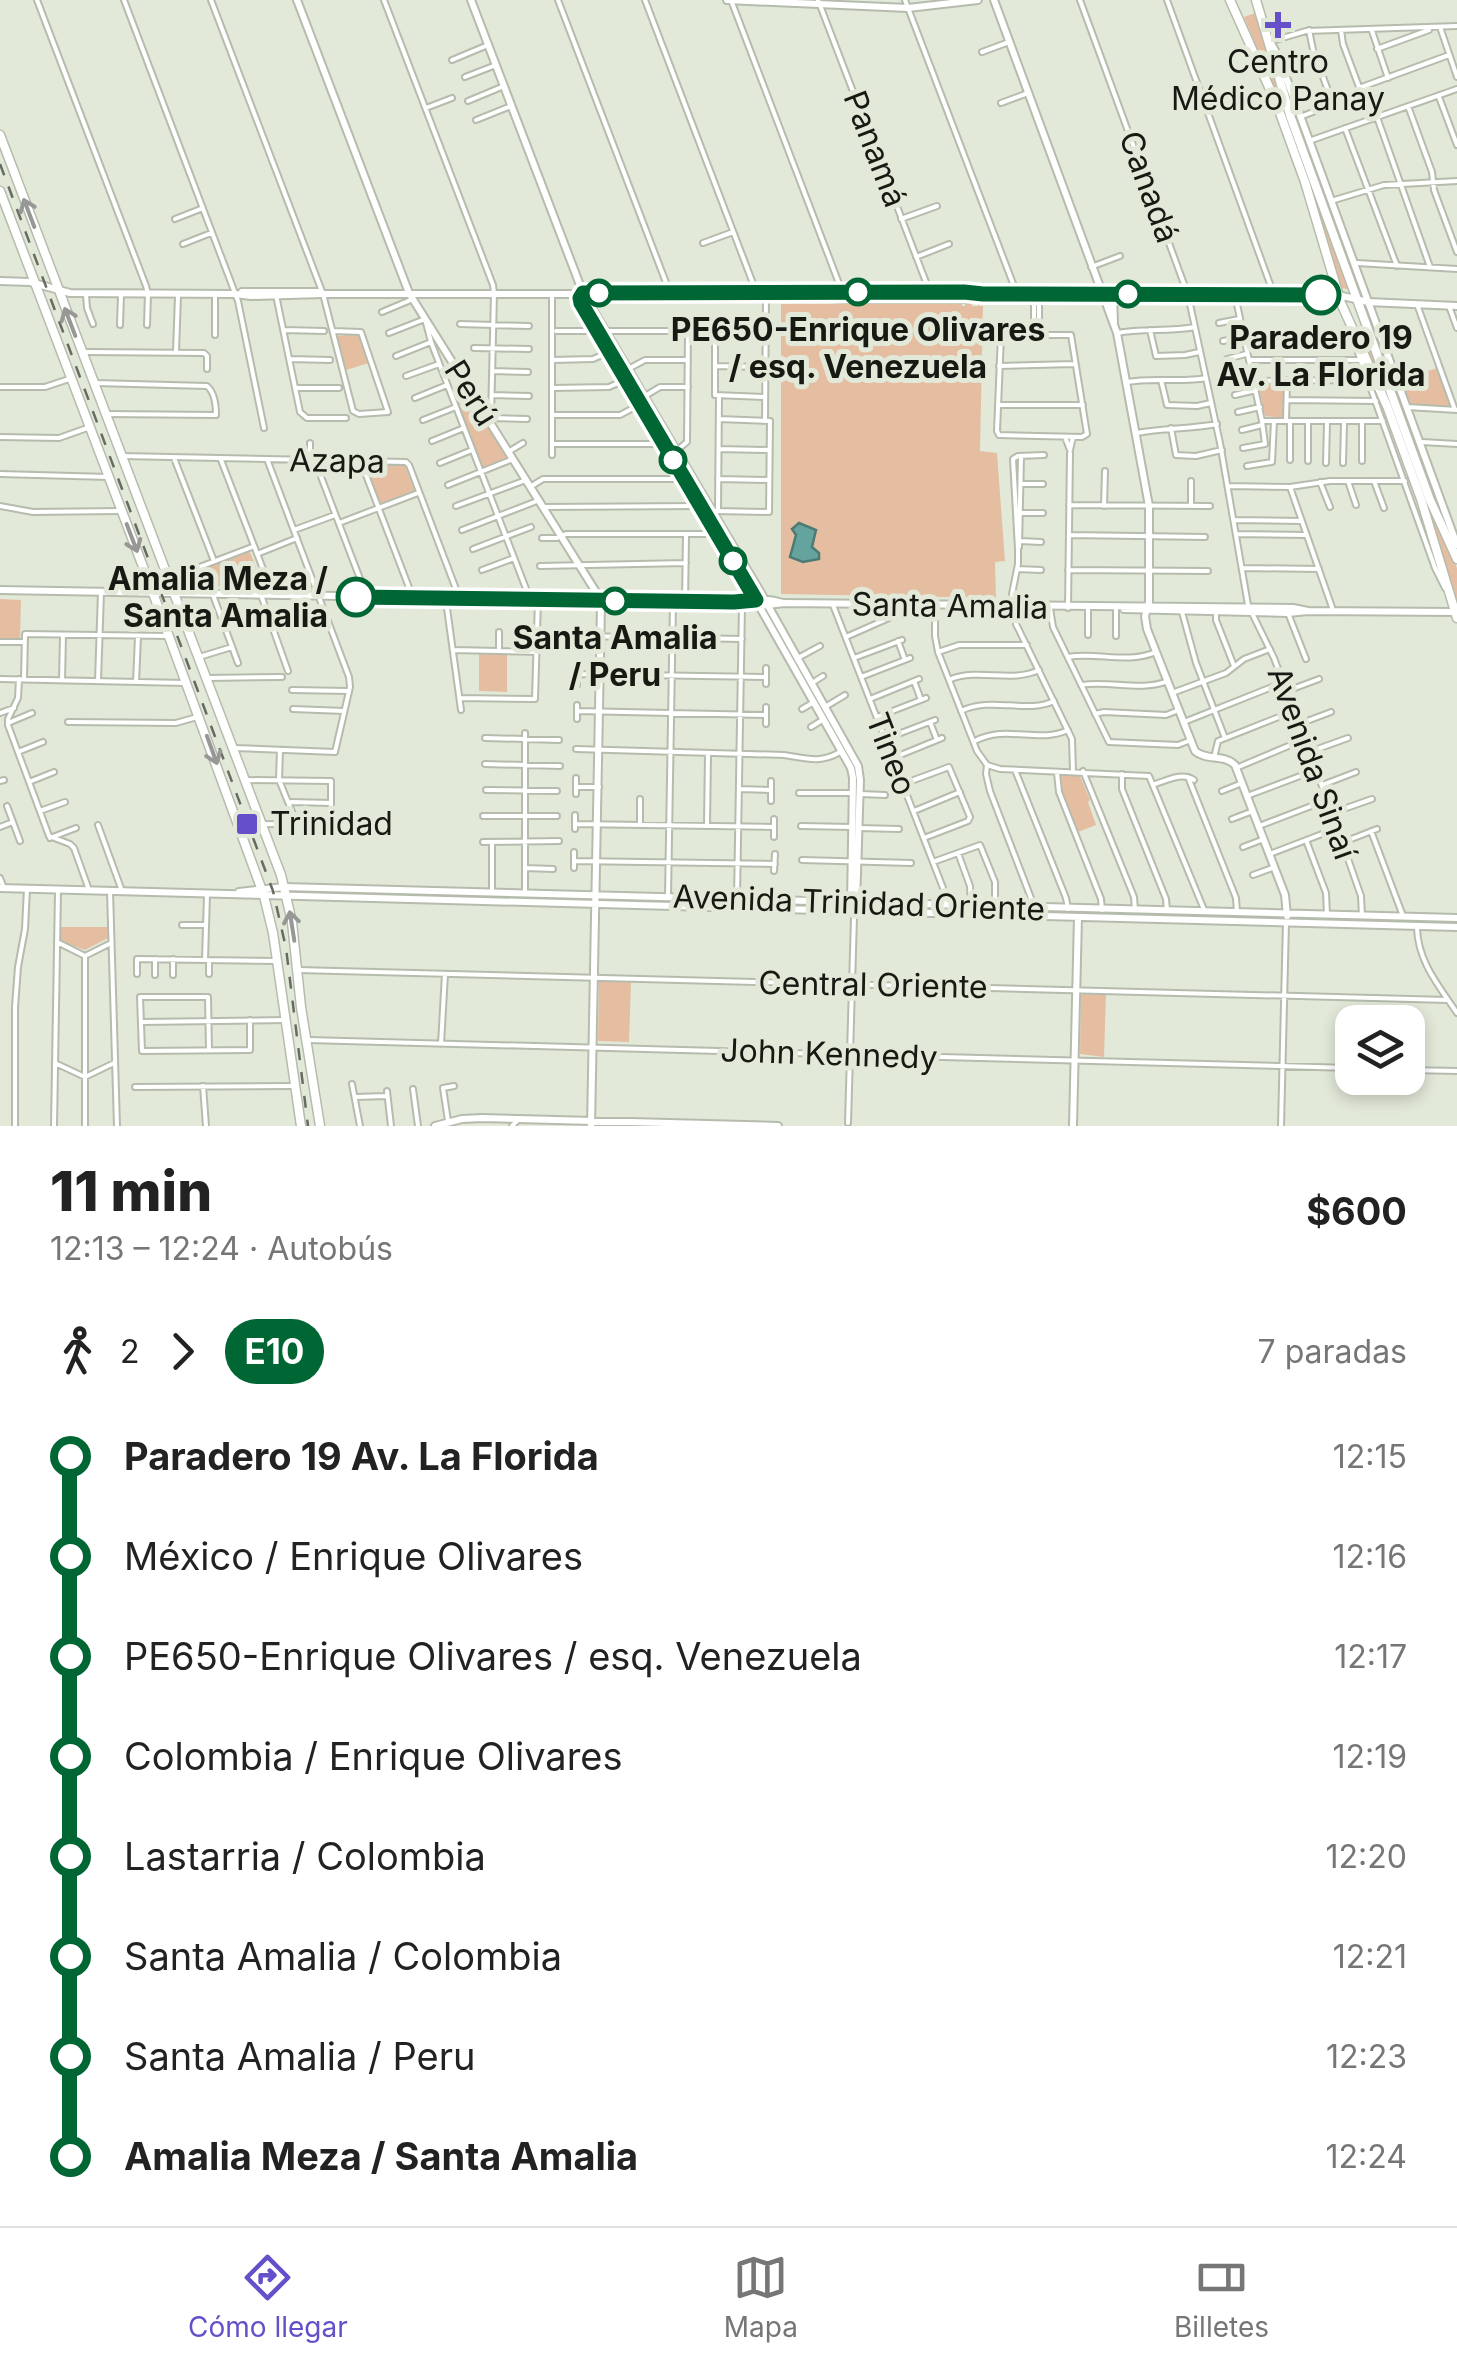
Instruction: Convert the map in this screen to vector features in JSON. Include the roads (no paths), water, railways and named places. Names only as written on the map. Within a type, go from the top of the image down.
[{"type":"main road","name":"Perú","points":[[298,0],[411,296],[600,600],[592,1123]]},
{"type":"main road","points":[[471,0],[583,293]]},
{"type":"main road","points":[[730,0],[907,4],[978,0]]},
{"type":"main road","points":[[994,0],[1118,333],[1149,506],[1146,625],[1198,754],[1230,760],[1236,768],[1286,898],[1286,918]]},
{"type":"main road","points":[[1230,0],[1289,137],[1338,295],[1387,406],[1456,614]]},
{"type":"main road","points":[[1235,13],[1248,13],[1256,2]]},
{"type":"main road","points":[[1256,2],[1291,118],[1457,546]]},
{"type":"main road","points":[[1270,42],[1354,263],[1369,331],[1434,508],[1457,559]]},
{"type":"main road","points":[[0,135],[286,891],[320,1126]]},
{"type":"main road","points":[[0,191],[263,892],[301,1126]]},
{"type":"main road","points":[[0,280],[86,294],[307,290],[322,294],[411,296],[1338,295],[1362,301],[1453,306]]},
{"type":"main road","points":[[583,293],[581,303],[628,369],[664,444],[798,658],[845,749]]},
{"type":"main road","points":[[1113,294],[1114,324]]},
{"type":"main road","points":[[601,331],[626,379],[715,511],[814,702],[859,770],[854,908]]},
{"type":"main road","points":[[1353,333],[1369,331]]},
{"type":"main road","name":"Santa Amalia","points":[[0,590],[1456,614]]},
{"type":"main road","name":"Santa Amalia","points":[[1147,609],[1308,611]]},
{"type":"main road","name":"Avenida Trinidad Oriente","points":[[2,888],[207,893],[492,892],[597,900],[737,899],[854,908],[945,905],[1068,909],[1078,913],[1135,910],[1286,918],[1457,918]]},
{"type":"main road","name":"Avenida Trinidad Oriente","points":[[286,891],[1286,918],[1457,927]]},
{"type":"main road","points":[[1073,1126],[1078,913]]},
{"type":"main road","points":[[442,1125],[474,1118],[775,1126]]},
{"type":"street","points":[[37,0],[148,294],[148,325]]},
{"type":"street","points":[[124,0],[236,294],[264,428]]},
{"type":"street","points":[[210,0],[322,294],[353,412],[386,414],[389,410],[361,332],[333,331]]},
{"type":"street","points":[[384,0],[494,293],[491,420],[527,418]]},
{"type":"street","points":[[558,0],[670,294]]},
{"type":"street","points":[[645,0],[756,294]]},
{"type":"street","points":[[730,0],[843,295]]},
{"type":"street","name":"Canadá","points":[[1080,0],[1188,295],[1251,610]]},
{"type":"street","points":[[1166,0],[1274,295]]},
{"type":"street","name":"Panamá","points":[[819,2],[929,295]]},
{"type":"street","points":[[907,4],[1017,294]]},
{"type":"street","points":[[1270,42],[1309,30],[1457,26]]},
{"type":"street","points":[[1377,50],[1438,27]]},
{"type":"street","points":[[1438,27],[1457,77]]},
{"type":"street","points":[[1372,29],[1388,78]]},
{"type":"street","points":[[1300,117],[1333,104],[1309,30]]},
{"type":"street","points":[[1341,30],[1361,92],[1450,55]]},
{"type":"street","points":[[982,52],[1009,42]]},
{"type":"street","points":[[452,60],[488,46]]},
{"type":"street","points":[[465,77],[496,65]]},
{"type":"street","points":[[468,100],[504,86]]},
{"type":"street","points":[[1308,141],[1457,89]]},
{"type":"street","points":[[1001,102],[1028,93]]},
{"type":"street","points":[[1439,96],[1457,144]]},
{"type":"street","points":[[426,108],[452,98]]},
{"type":"street","points":[[476,120],[511,106]]},
{"type":"street","points":[[1408,106],[1457,252]]},
{"type":"street","points":[[1377,117],[1430,267]]},
{"type":"street","points":[[1345,128],[1397,266]]},
{"type":"street","points":[[1331,202],[1368,189],[1457,181]]},
{"type":"street","points":[[902,219],[937,206]]},
{"type":"street","points":[[174,219],[203,208]]},
{"type":"street","points":[[183,244],[212,232]]},
{"type":"street","points":[[703,243],[733,232]]},
{"type":"street","points":[[916,257],[949,244]]},
{"type":"street","points":[[1092,267],[1120,256]]},
{"type":"street","points":[[1354,263],[1457,269]]},
{"type":"street","points":[[276,293],[300,412],[306,418],[346,418]]},
{"type":"street","points":[[552,293],[552,455]]},
{"type":"street","points":[[86,294],[94,324]]},
{"type":"street","points":[[120,325],[121,294]]},
{"type":"street","points":[[176,351],[178,294]]},
{"type":"street","points":[[215,294],[215,336]]},
{"type":"street","points":[[715,335],[719,449],[715,511],[769,512],[766,294]]},
{"type":"street","points":[[1037,294],[1037,335]]},
{"type":"street","points":[[1235,295],[1265,444],[1243,448]]},
{"type":"street","points":[[382,312],[411,296]]},
{"type":"street","points":[[1406,407],[1456,410],[1417,304]]},
{"type":"street","points":[[1453,306],[1457,328]]},
{"type":"street","points":[[390,333],[425,319],[480,472],[534,599],[535,698],[460,698]]},
{"type":"street","points":[[1219,323],[1240,319]]},
{"type":"street","points":[[460,324],[530,326]]},
{"type":"street","points":[[1118,333],[1195,327]]},
{"type":"street","points":[[284,330],[324,330]]},
{"type":"street","points":[[556,330],[688,331],[687,443],[676,451]]},
{"type":"street","points":[[1150,330],[1156,356],[1200,352]]},
{"type":"street","points":[[1353,333],[1438,574],[1448,591]]},
{"type":"street","points":[[707,335],[766,335]]},
{"type":"street","points":[[1001,335],[1037,335],[1071,335],[1087,434],[1082,437],[1000,435],[997,431],[1001,335]]},
{"type":"street","points":[[1224,341],[1244,336]]},
{"type":"street","points":[[396,356],[431,342]]},
{"type":"street","points":[[474,348],[529,349]]},
{"type":"street","points":[[82,352],[206,353],[208,369]]},
{"type":"street","points":[[552,360],[593,359],[610,352]]},
{"type":"street","points":[[290,359],[330,360]]},
{"type":"street","points":[[1227,359],[1360,360]]},
{"type":"street","points":[[628,369],[646,360],[688,360]]},
{"type":"street","points":[[406,376],[439,364]]},
{"type":"street","points":[[999,366],[1076,364]]},
{"type":"street","points":[[714,366],[766,367]]},
{"type":"street","points":[[494,372],[528,372]]},
{"type":"street","points":[[1232,376],[1252,372]]},
{"type":"street","points":[[0,387],[45,388],[72,378]]},
{"type":"street","points":[[1127,382],[1206,378]]},
{"type":"street","points":[[552,388],[609,388],[626,379]]},
{"type":"street","points":[[1161,380],[1168,405],[1212,403]]},
{"type":"street","points":[[1286,380],[1290,460]]},
{"type":"street","points":[[1254,381],[1368,380]]},
{"type":"street","points":[[93,383],[206,386],[216,404],[216,415],[105,414]]},
{"type":"street","points":[[415,398],[447,386]]},
{"type":"street","points":[[296,388],[339,388]]},
{"type":"street","points":[[552,415],[620,415],[659,388],[688,388]]},
{"type":"street","points":[[1235,394],[1256,390]]},
{"type":"street","points":[[493,395],[529,396]]},
{"type":"street","points":[[717,396],[765,396]]},
{"type":"street","points":[[1287,400],[1376,401]]},
{"type":"street","points":[[998,405],[1083,405]]},
{"type":"street","points":[[423,420],[456,407]]},
{"type":"street","points":[[1238,412],[1260,407]]},
{"type":"street","points":[[719,419],[767,420]]},
{"type":"street","points":[[1242,430],[1274,421],[1383,421]]},
{"type":"street","points":[[1247,466],[1272,462],[1274,421]]},
{"type":"street","points":[[1308,421],[1308,461]]},
{"type":"street","points":[[1326,421],[1326,463]]},
{"type":"street","points":[[1343,463],[1344,421]]},
{"type":"street","points":[[1362,421],[1362,461]]},
{"type":"street","points":[[1137,432],[1216,424]]},
{"type":"street","points":[[0,437],[60,438],[90,428]]},
{"type":"street","points":[[432,441],[464,428]]},
{"type":"street","points":[[1171,428],[1176,455],[1196,456],[1222,450]]},
{"type":"street","points":[[1065,437],[1070,450],[1074,437]]},
{"type":"street","points":[[1418,442],[1457,444]]},
{"type":"street","points":[[448,484],[511,456],[523,443]]},
{"type":"street","points":[[310,444],[312,460],[366,597]]},
{"type":"street","points":[[552,444],[664,444]]},
{"type":"street","points":[[719,449],[770,450]]},
{"type":"street","points":[[440,463],[472,450]]},
{"type":"street","points":[[1068,608],[1070,453]]},
{"type":"street","points":[[1015,645],[1012,582],[1019,541],[1014,458],[1044,455]]},
{"type":"street","name":"Azapa","points":[[121,456],[407,463],[460,598]]},
{"type":"street","points":[[174,456],[214,561]]},
{"type":"street","points":[[1018,513],[1021,456]]},
{"type":"street","points":[[221,458],[272,596]]},
{"type":"street","points":[[234,748],[335,752],[350,691],[350,677],[267,459]]},
{"type":"street","points":[[361,461],[413,598]]},
{"type":"street","points":[[1104,506],[1105,470]]},
{"type":"street","points":[[0,474],[109,477]]},
{"type":"street","points":[[456,506],[543,479],[684,479]]},
{"type":"street","points":[[718,479],[770,480]]},
{"type":"street","points":[[1191,481],[1192,506]]},
{"type":"street","points":[[1348,481],[1356,505]]},
{"type":"street","points":[[1374,481],[1384,508]]},
{"type":"street","points":[[1228,486],[1405,481]]},
{"type":"street","points":[[1320,482],[1330,507]]},
{"type":"street","points":[[1021,484],[1043,484]]},
{"type":"street","points":[[1290,487],[1333,611]]},
{"type":"street","points":[[338,523],[420,492]]},
{"type":"street","points":[[462,530],[541,504],[700,506]]},
{"type":"street","points":[[1070,505],[1210,506]]},
{"type":"street","points":[[0,506],[33,512],[122,511]]},
{"type":"street","points":[[1018,513],[1043,513]]},
{"type":"street","points":[[294,530],[336,515]]},
{"type":"street","points":[[1452,526],[1457,518]]},
{"type":"street","points":[[1234,520],[1302,521]]},
{"type":"street","points":[[473,548],[530,527]]},
{"type":"street","points":[[542,538],[566,534],[717,534]]},
{"type":"street","points":[[686,534],[686,602]]},
{"type":"street","points":[[1236,534],[1307,535]]},
{"type":"street","points":[[1069,535],[1205,536]]},
{"type":"street","points":[[257,554],[297,538]]},
{"type":"street","points":[[1019,541],[1041,542]]},
{"type":"street","points":[[168,578],[254,546]]},
{"type":"street","points":[[482,570],[514,558]]},
{"type":"street","points":[[540,566],[686,563]]},
{"type":"street","points":[[1242,568],[1318,569]]},
{"type":"street","points":[[1017,569],[1042,570]]},
{"type":"street","points":[[1068,570],[1208,571]]},
{"type":"street","points":[[98,681],[101,592]]},
{"type":"street","points":[[213,594],[238,662]]},
{"type":"street","points":[[261,595],[288,671]]},
{"type":"street","points":[[446,598],[460,710]]},
{"type":"street","points":[[668,897],[673,602]]},
{"type":"street","points":[[737,899],[742,639],[738,604]]},
{"type":"street","name":"Tineo","points":[[833,604],[943,888],[945,905]]},
{"type":"street","points":[[846,637],[890,618],[891,605]]},
{"type":"street","points":[[935,606],[938,652],[979,755],[996,768],[1150,776],[1205,912]]},
{"type":"street","points":[[1050,607],[1053,627],[1109,742],[1178,744],[1191,740]]},
{"type":"street","points":[[1088,608],[1088,635]]},
{"type":"street","points":[[1116,608],[1116,636]]},
{"type":"street","name":"Avenida Sinaí","points":[[1251,610],[1284,682],[1328,800],[1361,896],[1362,916]]},
{"type":"street","points":[[1182,612],[1226,738]]},
{"type":"street","points":[[1216,612],[1234,666]]},
{"type":"street","points":[[1288,613],[1306,660]]},
{"type":"street","points":[[1016,624],[1073,742],[1073,771]]},
{"type":"street","points":[[499,632],[499,651]]},
{"type":"street","points":[[578,646],[578,633],[601,637],[742,639]]},
{"type":"street","points":[[89,890],[72,846],[50,838],[8,723],[22,679],[25,634],[169,636]]},
{"type":"street","points":[[62,680],[63,634]]},
{"type":"street","points":[[136,682],[138,636]]},
{"type":"street","points":[[854,658],[900,640],[908,659],[861,677]]},
{"type":"street","points":[[0,642],[25,642]]},
{"type":"street","points":[[938,652],[959,644],[1027,646]]},
{"type":"street","points":[[798,658],[820,646]]},
{"type":"street","points":[[199,657],[232,647]]},
{"type":"street","points":[[1172,693],[1228,672],[1244,659],[1270,649]]},
{"type":"street","points":[[453,650],[537,652]]},
{"type":"street","points":[[1068,658],[1142,658],[1156,652]]},
{"type":"street","points":[[766,668],[766,684]]},
{"type":"street","points":[[949,680],[964,674],[1026,675],[1039,670]]},
{"type":"street","points":[[577,685],[577,671],[766,677]]},
{"type":"street","points":[[812,683],[824,676]]},
{"type":"street","points":[[207,678],[282,677]]},
{"type":"street","points":[[0,678],[187,683]]},
{"type":"street","points":[[1287,691],[1320,679]]},
{"type":"street","points":[[870,699],[916,680],[924,699],[877,717]]},
{"type":"street","points":[[1081,685],[1153,687],[1168,681]]},
{"type":"street","points":[[1184,722],[1284,682]]},
{"type":"street","points":[[292,690],[350,691]]},
{"type":"street","points":[[825,707],[846,695]]},
{"type":"street","points":[[961,711],[978,704],[1044,705],[1054,701]]},
{"type":"street","points":[[802,709],[814,702]]},
{"type":"street","points":[[766,707],[766,724]]},
{"type":"street","points":[[0,713],[14,708]]},
{"type":"street","points":[[577,719],[577,708],[600,712],[766,715]]},
{"type":"street","points":[[293,709],[345,711]]},
{"type":"street","points":[[1095,714],[1166,715],[1179,710]]},
{"type":"street","points":[[1214,758],[1216,743],[1294,711]]},
{"type":"street","points":[[1299,724],[1331,712]]},
{"type":"street","points":[[8,723],[32,713]]},
{"type":"street","points":[[68,722],[176,724],[199,716]]},
{"type":"street","points":[[812,727],[824,719]]},
{"type":"street","points":[[885,739],[932,721],[939,739],[893,758]]},
{"type":"street","points":[[973,742],[990,734],[1055,735],[1068,730]]},
{"type":"street","points":[[524,894],[525,736]]},
{"type":"street","points":[[485,738],[525,736],[560,740]]},
{"type":"street","points":[[1310,752],[1348,738]]},
{"type":"street","points":[[1236,768],[1305,740]]},
{"type":"street","points":[[18,752],[44,742]]},
{"type":"street","points":[[576,749],[784,755],[814,760],[845,749]]},
{"type":"street","points":[[280,750],[279,780],[297,824]]},
{"type":"street","points":[[707,825],[708,754]]},
{"type":"street","points":[[485,764],[560,766]]},
{"type":"street","points":[[987,764],[990,791],[1034,908]]},
{"type":"street","points":[[903,784],[949,767],[960,792],[970,819],[924,838]]},
{"type":"street","points":[[1015,770],[1068,909]]},
{"type":"street","points":[[1057,770],[1058,792],[1102,910]]},
{"type":"street","points":[[1247,796],[1316,770]]},
{"type":"street","points":[[1083,771],[1134,897],[1135,910]]},
{"type":"street","points":[[29,782],[54,772]]},
{"type":"street","points":[[1322,785],[1356,772]]},
{"type":"street","points":[[1122,773],[1122,789],[1167,911]]},
{"type":"street","points":[[1155,784],[1177,776],[1191,779],[1236,900],[1236,913]]},
{"type":"street","points":[[576,778],[576,794]]},
{"type":"street","points":[[245,780],[331,782],[334,825],[262,824]]},
{"type":"street","points":[[771,781],[771,801]]},
{"type":"street","points":[[1222,791],[1242,783]]},
{"type":"street","points":[[576,787],[599,787]]},
{"type":"street","points":[[739,789],[771,790]]},
{"type":"street","points":[[486,790],[557,791]]},
{"type":"street","points":[[914,811],[960,792]]},
{"type":"street","points":[[799,793],[885,795]]},
{"type":"street","points":[[640,799],[640,824]]},
{"type":"street","points":[[1332,813],[1372,799]]},
{"type":"street","points":[[1259,826],[1328,800]]},
{"type":"street","points":[[40,811],[66,802]]},
{"type":"street","points":[[288,802],[331,803]]},
{"type":"street","points":[[6,806],[20,841]]},
{"type":"street","points":[[1232,819],[1253,811]]},
{"type":"street","points":[[575,815],[575,826],[598,823],[774,827]]},
{"type":"street","points":[[483,816],[557,816]]},
{"type":"street","points":[[774,820],[774,837]]},
{"type":"street","points":[[0,827],[13,822]]},
{"type":"street","points":[[98,825],[122,891]]},
{"type":"street","points":[[801,826],[899,829]]},
{"type":"street","points":[[50,838],[76,828]]},
{"type":"street","points":[[1270,854],[1337,829]]},
{"type":"street","points":[[1341,843],[1374,830],[1403,916]]},
{"type":"street","points":[[1243,847],[1264,839]]},
{"type":"street","points":[[1306,840],[1327,896],[1326,915]]},
{"type":"street","points":[[483,842],[559,842]]},
{"type":"street","points":[[492,842],[492,892]]},
{"type":"street","points":[[933,862],[980,845],[995,882],[995,906]]},
{"type":"street","points":[[574,852],[574,865],[598,861],[774,864]]},
{"type":"street","points":[[958,853],[970,886],[970,906]]},
{"type":"street","points":[[774,871],[775,854]]},
{"type":"street","points":[[802,860],[911,863]]},
{"type":"street","points":[[1253,876],[1274,867]]},
{"type":"street","points":[[524,868],[553,869]]},
{"type":"street","points":[[0,878],[2,888]]},
{"type":"street","points":[[15,1126],[15,1007],[26,930],[26,888]]},
{"type":"street","points":[[54,1126],[58,890]]},
{"type":"street","points":[[110,891],[117,1126]]},
{"type":"street","points":[[207,893],[209,974]]},
{"type":"street","points":[[848,1123],[854,908]]},
{"type":"street","points":[[1281,1126],[1286,918]]},
{"type":"street","points":[[182,925],[206,926]]},
{"type":"street","points":[[1417,926],[1422,957],[1457,1013]]},
{"type":"street","points":[[57,942],[85,956]]},
{"type":"street","points":[[85,956],[112,944]]},
{"type":"street","points":[[85,956],[85,1126]]},
{"type":"street","points":[[137,974],[137,959],[277,960]]},
{"type":"street","points":[[155,959],[155,974]]},
{"type":"street","points":[[173,959],[173,975]]},
{"type":"street","name":"Central Oriente","points":[[298,970],[1448,1000]]},
{"type":"street","points":[[440,1044],[444,973]]},
{"type":"street","points":[[210,1050],[208,997],[140,997],[142,1051],[250,1050],[250,1020]]},
{"type":"street","points":[[141,1022],[286,1020]]},
{"type":"street","name":"John Kennedy","points":[[306,1040],[1335,1068]]},
{"type":"street","points":[[85,1077],[116,1062]]},
{"type":"street","points":[[55,1063],[85,1077]]},
{"type":"street","points":[[1425,1070],[1457,1071]]},
{"type":"street","points":[[352,1084],[360,1126]]},
{"type":"street","points":[[204,1086],[206,1126]]},
{"type":"street","points":[[135,1087],[295,1086]]},
{"type":"street","points":[[442,1125],[443,1089],[454,1086]]},
{"type":"street","points":[[413,1089],[418,1126]]},
{"type":"street","points":[[356,1097],[387,1094],[392,1126]]},
{"type":"street","points":[[512,1126],[519,1119]]},
{"type":"water","points":[[799,523],[816,530],[812,547],[819,553],[819,559],[803,562],[790,557],[796,535],[792,529]]},
{"type":"railway","points":[[0,164],[273,891],[286,948],[308,1126]]},
{"type":"place","name":"Centro Médico Panay","points":[[1278,25]]},
{"type":"place","name":"PE650-Enrique Olivares / esq. Venezuela","points":[[858,292]]},
{"type":"place","name":"Paradero 19 Av. La Florida","points":[[1321,295]]},
{"type":"place","name":"Amalia Meza / Santa Amalia","points":[[356,597]]},
{"type":"place","name":"Santa Amalia / Peru","points":[[615,601]]},
{"type":"place","name":"Trinidad","points":[[247,824]]}]
